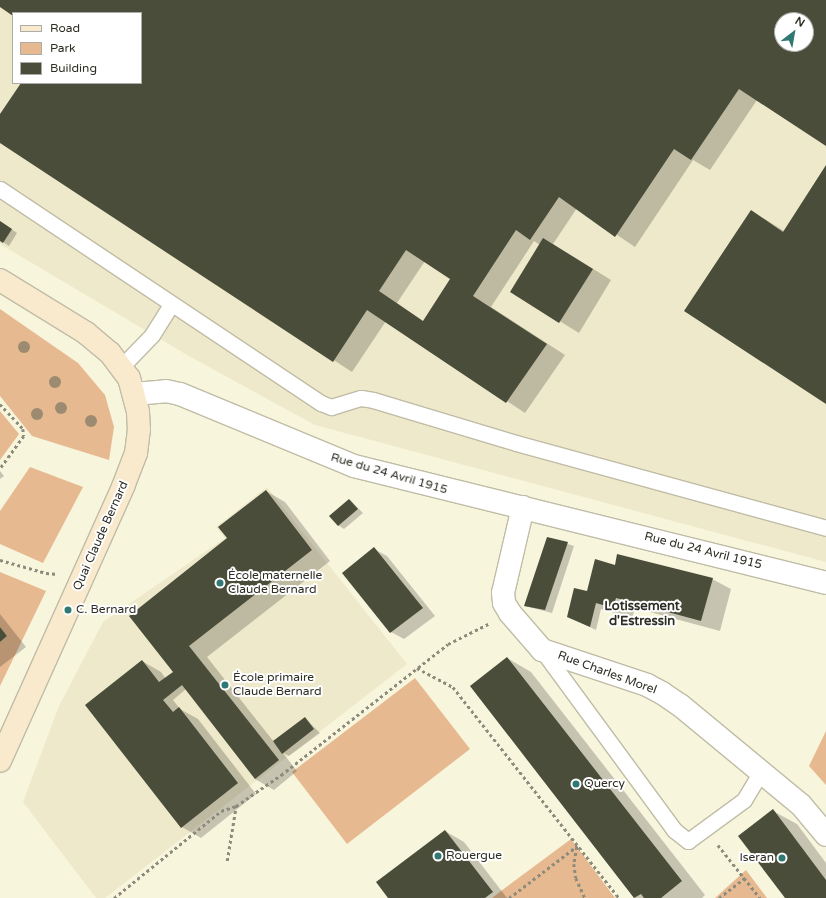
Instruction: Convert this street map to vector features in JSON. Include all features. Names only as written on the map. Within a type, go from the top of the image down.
[{"type":"main road","points":[[0,280],[86,333],[122,366],[134,394]]},
{"type":"main road","name":"Quai Claude Bernard","points":[[0,761],[136,453],[139,429],[134,394]]},
{"type":"street","name":"Rue du 24 Avril 1915","points":[[134,394],[166,391],[180,394],[354,466],[434,488],[523,507],[826,583]]},
{"type":"street","name":"Rue Charles Morel","points":[[523,507],[504,593],[504,602],[510,613],[542,650],[647,685],[662,693],[801,805],[826,835]]},
{"type":"lane","points":[[0,189],[321,403],[331,407],[361,398],[373,400],[516,443],[826,528]]},
{"type":"lane","points":[[122,366],[152,335],[171,304]]},
{"type":"lane","points":[[542,650],[674,830],[688,841],[744,800],[761,772]]},
{"type":"path","points":[[0,404],[23,429],[24,436],[0,469]]},
{"type":"path","points":[[0,560],[46,573],[83,574]]},
{"type":"path","points":[[114,898],[221,811],[236,806],[281,775],[448,644],[510,613]]},
{"type":"path","points":[[417,668],[453,687],[619,898]]},
{"type":"path","points":[[227,861],[236,806]]},
{"type":"path","points":[[716,842],[760,898]]},
{"type":"path","points":[[509,898],[577,846]]},
{"type":"path","points":[[577,846],[574,864],[576,878],[584,898]]},
{"type":"path","points":[[719,898],[745,878]]},
{"type":"shaded area","points":[[0,0],[826,0],[826,562],[315,425],[187,355],[0,244]]},
{"type":"shaded area","name":"École primaire Claude Bernard","points":[[267,487],[407,664],[105,898],[96,898],[23,802],[59,706],[103,622],[225,538],[216,527]]},
{"type":"green space","points":[[0,309],[78,363],[105,395],[114,427],[109,460],[32,436],[0,396]]},
{"type":"green space","points":[[0,411],[19,434],[0,460]]},
{"type":"green space","points":[[30,467],[83,487],[43,563],[0,544],[0,511]]},
{"type":"green space","points":[[0,572],[46,591],[0,686],[0,642],[7,636],[0,627]]},
{"type":"green space","points":[[415,678],[470,749],[347,844],[292,772]]},
{"type":"green space","points":[[826,731],[826,785],[809,766]]},
{"type":"green space","points":[[571,839],[615,898],[492,898],[501,891]]},
{"type":"green space","points":[[746,870],[767,898],[715,898]]},
{"type":"building","points":[[0,0],[826,0],[826,146],[739,89],[691,160],[674,149],[615,237],[559,197],[530,240],[516,230],[473,296],[547,344],[506,403],[367,310],[333,362],[0,143],[0,114],[20,84],[142,84],[142,12],[12,12],[12,15],[0,7]],"holes":[[[406,250],[450,279],[423,321],[379,291]]]},
{"type":"building","points":[[826,165],[826,404],[684,311],[751,210],[783,232]]},
{"type":"building","points":[[0,221],[12,229],[3,243],[0,241]]},
{"type":"building","points":[[543,238],[593,269],[559,323],[510,292]]},
{"type":"building","points":[[266,490],[312,550],[189,646],[279,760],[255,779],[182,685],[163,700],[173,712],[179,707],[238,783],[181,828],[85,705],[142,660],[159,682],[173,672],[129,616],[227,538],[218,527]]},
{"type":"building","points":[[349,499],[358,509],[338,526],[329,516]]},
{"type":"building","points":[[547,537],[568,542],[545,610],[524,606]]},
{"type":"building","points":[[374,547],[423,608],[390,633],[342,573]]},
{"type":"building","points":[[617,554],[713,578],[701,621],[616,598],[613,608],[596,603],[590,627],[567,617],[574,588],[587,591],[595,559],[615,565]]},
{"type":"building","points":[[0,627],[7,636],[0,642]]},
{"type":"building","name":"Quercy","points":[[507,657],[682,881],[661,898],[644,898],[641,894],[634,898],[470,686]]},
{"type":"building","points":[[305,717],[314,729],[282,754],[273,741]]},
{"type":"building","name":"Iseran","points":[[773,809],[826,880],[826,898],[785,898],[738,836]]},
{"type":"building","name":"Rouergue","points":[[445,830],[493,892],[485,898],[388,898],[376,882]]},
{"type":"place","name":"École maternelle Claude Bernard","points":[[220,583]]},
{"type":"place","name":"C. Bernard","points":[[68,610]]},
{"type":"place","name":"École primaire Claude Bernard","points":[[225,685]]},
{"type":"place","name":"Quercy","points":[[576,784]]},
{"type":"place","name":"Rouergue","points":[[438,856]]},
{"type":"place","name":"Iseran","points":[[782,858]]},
{"type":"district","name":"Lotissement d'Estressin","points":[[642,614]]}]
